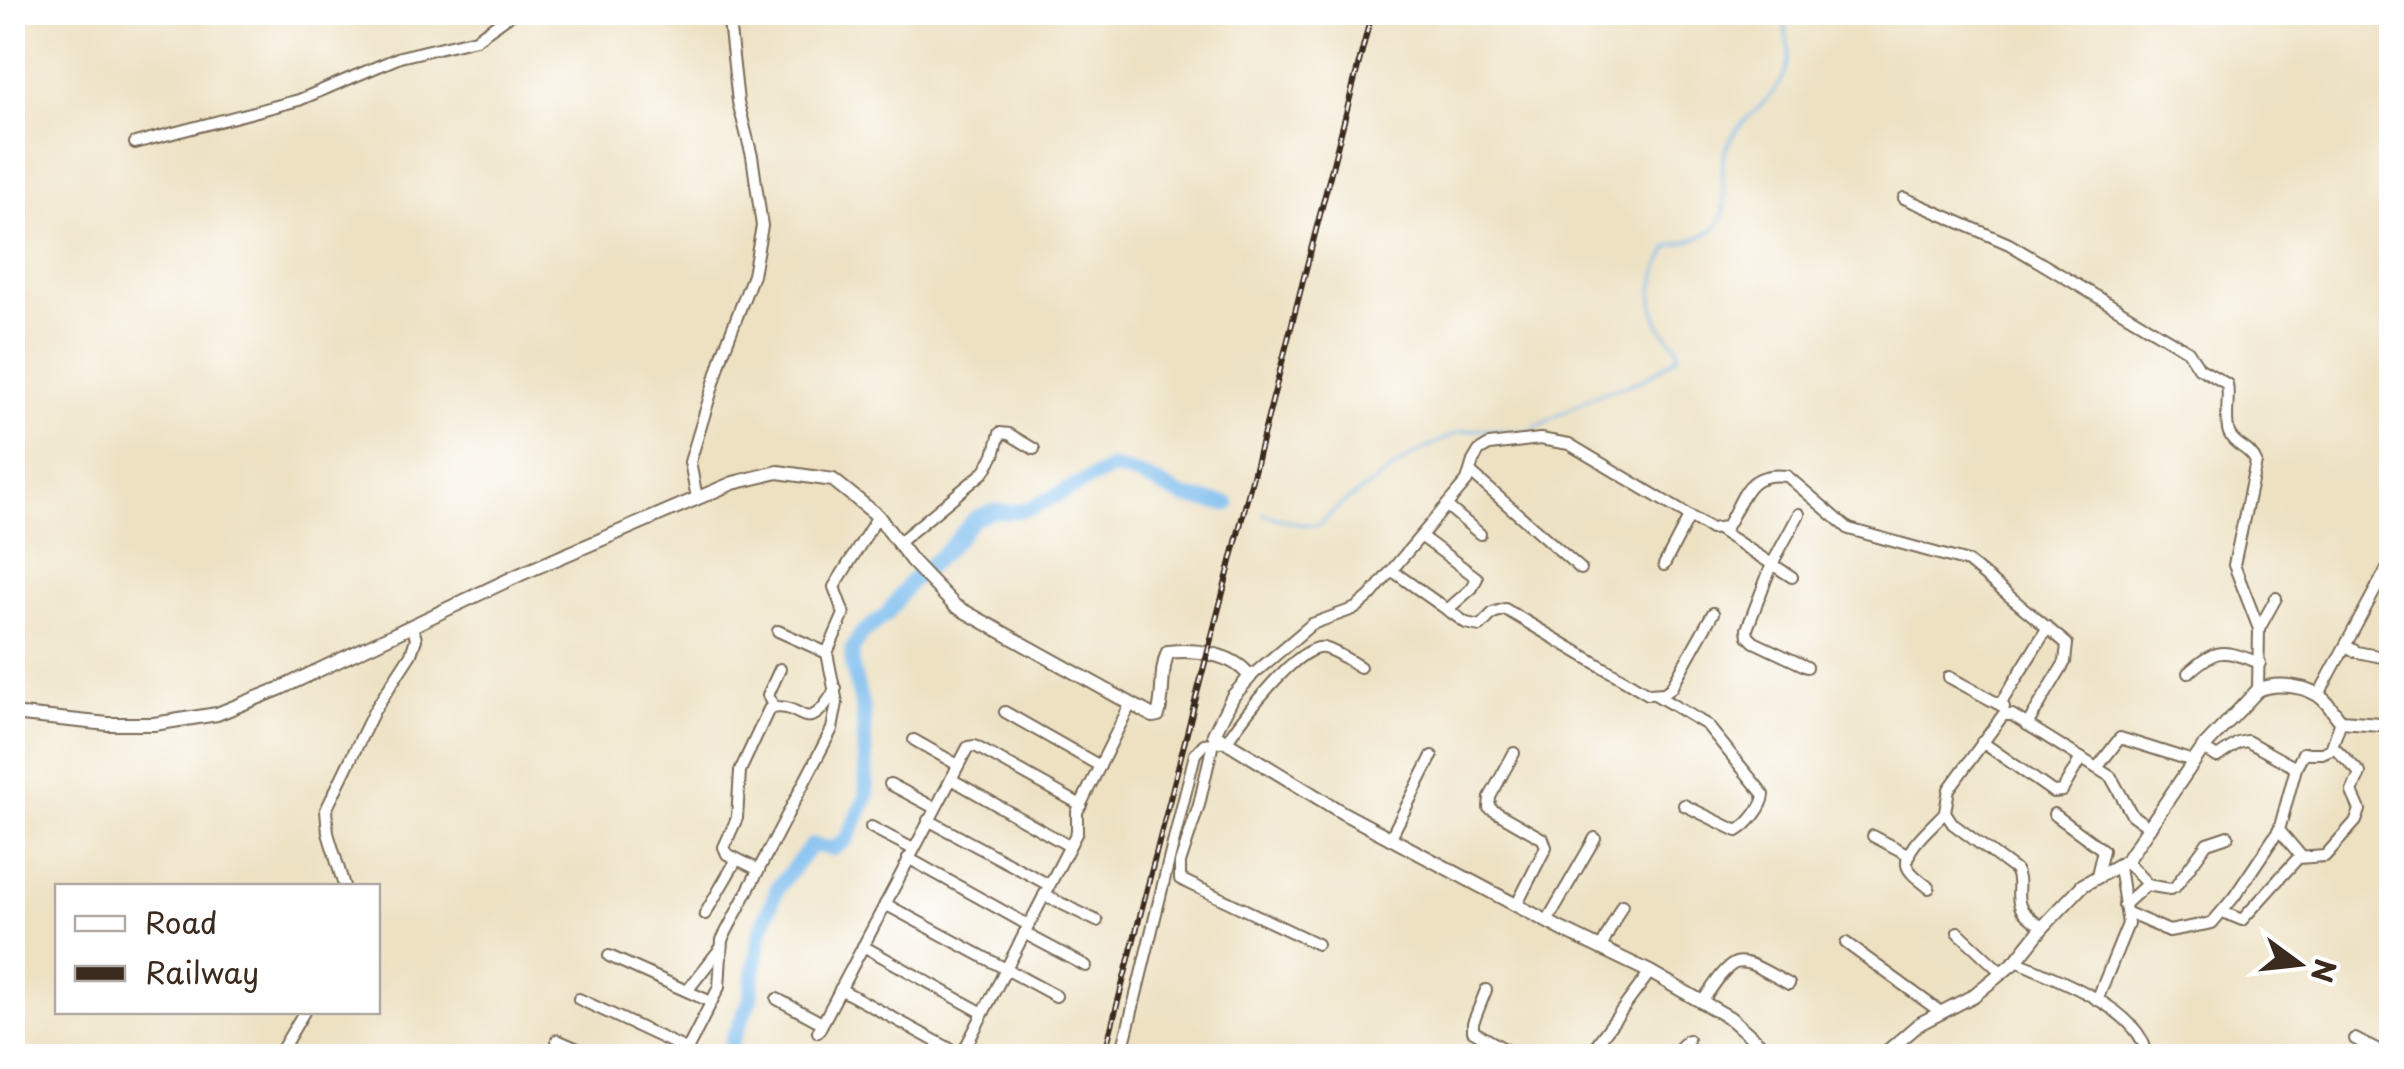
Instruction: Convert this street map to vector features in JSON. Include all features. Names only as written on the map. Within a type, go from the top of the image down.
[{"type":"street","points":[[134,143],[299,100],[400,56],[476,39],[514,12]]},
{"type":"street","points":[[697,498],[690,462],[724,353],[754,275],[762,226],[752,156],[738,102],[728,12]]},
{"type":"street","points":[[1904,198],[2009,244],[2188,351],[2199,368],[2228,384],[2229,432],[2251,451],[2256,462],[2234,565],[2259,629],[2258,690]]},
{"type":"street","points":[[898,543],[984,472],[1000,434],[1008,434],[1034,449]]},
{"type":"street","points":[[1791,1056],[1751,1039],[1730,1018],[1650,972],[1546,922],[1390,838],[1220,742],[1214,734],[1232,696],[1250,677],[1312,624],[1356,608],[1394,572],[1471,473],[1479,451],[1489,445],[1554,440],[1568,444],[1719,530],[1792,577]]},
{"type":"street","points":[[12,714],[108,724],[188,721],[217,714],[697,498],[732,483],[778,472],[832,480],[878,516],[911,560],[955,606],[1130,705],[1158,716],[1162,702],[1161,668],[1168,652],[1193,650],[1218,657],[1244,669],[1250,677]]},
{"type":"street","points":[[1471,473],[1580,569]]},
{"type":"street","points":[[1719,530],[1726,527],[1754,481],[1764,476],[1787,476],[1849,528],[1968,562],[2068,644],[2068,652],[2026,725]]},
{"type":"street","points":[[1447,506],[1480,534]]},
{"type":"street","points":[[1800,514],[1772,564],[1748,620],[1748,636],[1807,667]]},
{"type":"street","points":[[687,991],[720,949],[832,730],[838,703],[827,653],[844,614],[836,594],[837,578],[878,516]]},
{"type":"street","points":[[1664,564],[1690,516]]},
{"type":"street","points":[[1422,537],[1477,578],[1472,588],[1447,610]]},
{"type":"street","points":[[2318,696],[2392,559]]},
{"type":"street","points":[[1394,572],[1473,626],[1480,626],[1493,613],[1504,609],[1707,725],[1764,795],[1738,831],[1684,805]]},
{"type":"street","points":[[2259,629],[2276,598]]},
{"type":"street","points":[[1656,695],[1670,688],[1713,614]]},
{"type":"street","points":[[343,884],[328,833],[326,810],[374,710],[415,647],[412,625]]},
{"type":"street","points":[[1930,888],[1910,871],[1909,855],[1945,812],[1949,790],[2002,714],[2048,627]]},
{"type":"street","points":[[778,631],[827,653]]},
{"type":"street","points":[[2346,646],[2392,659]]},
{"type":"street","points":[[1317,944],[1180,880],[1180,863],[1220,742],[1264,689],[1312,651],[1325,648],[1360,667]]},
{"type":"street","points":[[2188,673],[2206,656],[2226,648],[2260,663]]},
{"type":"street","points":[[780,669],[768,695],[773,706],[812,717],[826,706],[836,688]]},
{"type":"street","points":[[1948,677],[2097,768],[2118,784],[2128,810],[2150,828]]},
{"type":"street","points":[[1882,1056],[1919,1024],[1974,996],[2016,961],[2083,885],[2122,864],[2203,748],[2258,690],[2278,685],[2318,696],[2341,721],[2392,725]]},
{"type":"street","points":[[840,989],[961,1056],[1078,832],[1076,817],[1130,705]]},
{"type":"street","points":[[758,870],[727,854],[724,846],[738,818],[740,771],[765,714],[773,706]]},
{"type":"street","points":[[1006,712],[1100,766]]},
{"type":"street","points":[[2126,909],[2175,932],[2212,922],[2223,912],[2279,830],[2303,753],[2327,752],[2334,746],[2341,721]]},
{"type":"street","points":[[2097,768],[2120,738],[2194,761]]},
{"type":"street","points":[[914,740],[958,765]]},
{"type":"street","points":[[2203,748],[2217,757],[2247,741],[2296,768]]},
{"type":"street","points":[[1122,1056],[1195,754],[1200,747],[1220,742]]},
{"type":"street","points":[[1982,742],[2054,792],[2062,791],[2081,758]]},
{"type":"street","points":[[777,998],[820,1027],[968,748],[975,746],[1081,805]]},
{"type":"street","points":[[2223,912],[2242,920],[2301,856],[2325,856],[2352,828],[2360,810],[2352,796],[2360,773],[2334,746]]},
{"type":"street","points":[[1514,753],[1490,797],[1489,808],[1543,840],[1546,847],[1516,906]]},
{"type":"street","points":[[1390,838],[1432,756]]},
{"type":"street","points":[[950,779],[1069,846]]},
{"type":"street","points":[[890,784],[934,808]]},
{"type":"street","points":[[1945,812],[1954,824],[2015,870],[2020,880],[2019,903],[2042,928]]},
{"type":"street","points":[[2054,814],[2103,850],[2098,875]]},
{"type":"street","points":[[928,820],[1096,921]]},
{"type":"street","points":[[871,827],[1086,966]]},
{"type":"street","points":[[2279,830],[2301,856]]},
{"type":"street","points":[[1872,836],[1909,855]]},
{"type":"street","points":[[2122,864],[2148,884],[2170,890],[2207,843],[2228,836]]},
{"type":"street","points":[[1546,922],[1595,838]]},
{"type":"street","points":[[706,914],[737,859]]},
{"type":"street","points":[[2097,1000],[2128,924],[2122,864]]},
{"type":"street","points":[[2126,909],[2148,884]]},
{"type":"street","points":[[884,904],[1056,996]]},
{"type":"street","points":[[1601,948],[1622,905]]},
{"type":"street","points":[[1958,932],[2002,973]]},
{"type":"street","points":[[1846,942],[1942,1013]]},
{"type":"street","points":[[862,946],[983,1014]]},
{"type":"street","points":[[579,999],[686,1053],[722,975],[720,949]]},
{"type":"street","points":[[609,956],[711,1002]]},
{"type":"street","points":[[1702,1002],[1727,965],[1736,960],[1745,960],[1789,984]]},
{"type":"street","points":[[2016,961],[2097,1000],[2134,1029],[2146,1046],[2147,1056]]},
{"type":"street","points":[[1588,1056],[1650,972]]},
{"type":"street","points":[[1486,990],[1473,1031],[1517,1056]]},
{"type":"street","points":[[278,1056],[303,1014]]},
{"type":"street","points":[[2355,1039],[2388,1056]]},
{"type":"street","points":[[557,1040],[594,1056]]},
{"type":"street","points":[[1672,1056],[1688,1040]]},
{"type":"waterway","points":[[1263,514],[1319,525],[1338,507],[1415,454],[1459,432],[1527,432],[1598,394],[1643,380],[1678,356],[1678,348],[1663,330],[1654,309],[1656,277],[1668,247],[1708,233],[1722,217],[1723,163],[1730,140],[1772,94],[1787,68],[1789,51],[1782,12]]},
{"type":"waterway","points":[[730,1056],[733,1038],[750,1001],[760,933],[778,887],[812,845],[833,849],[847,839],[867,797],[863,709],[852,666],[852,650],[861,634],[886,615],[909,583],[947,550],[975,518],[993,511],[1031,508],[1112,468],[1142,476],[1184,497],[1228,504]]},
{"type":"railway","points":[[1104,1056],[1372,12]]}]
